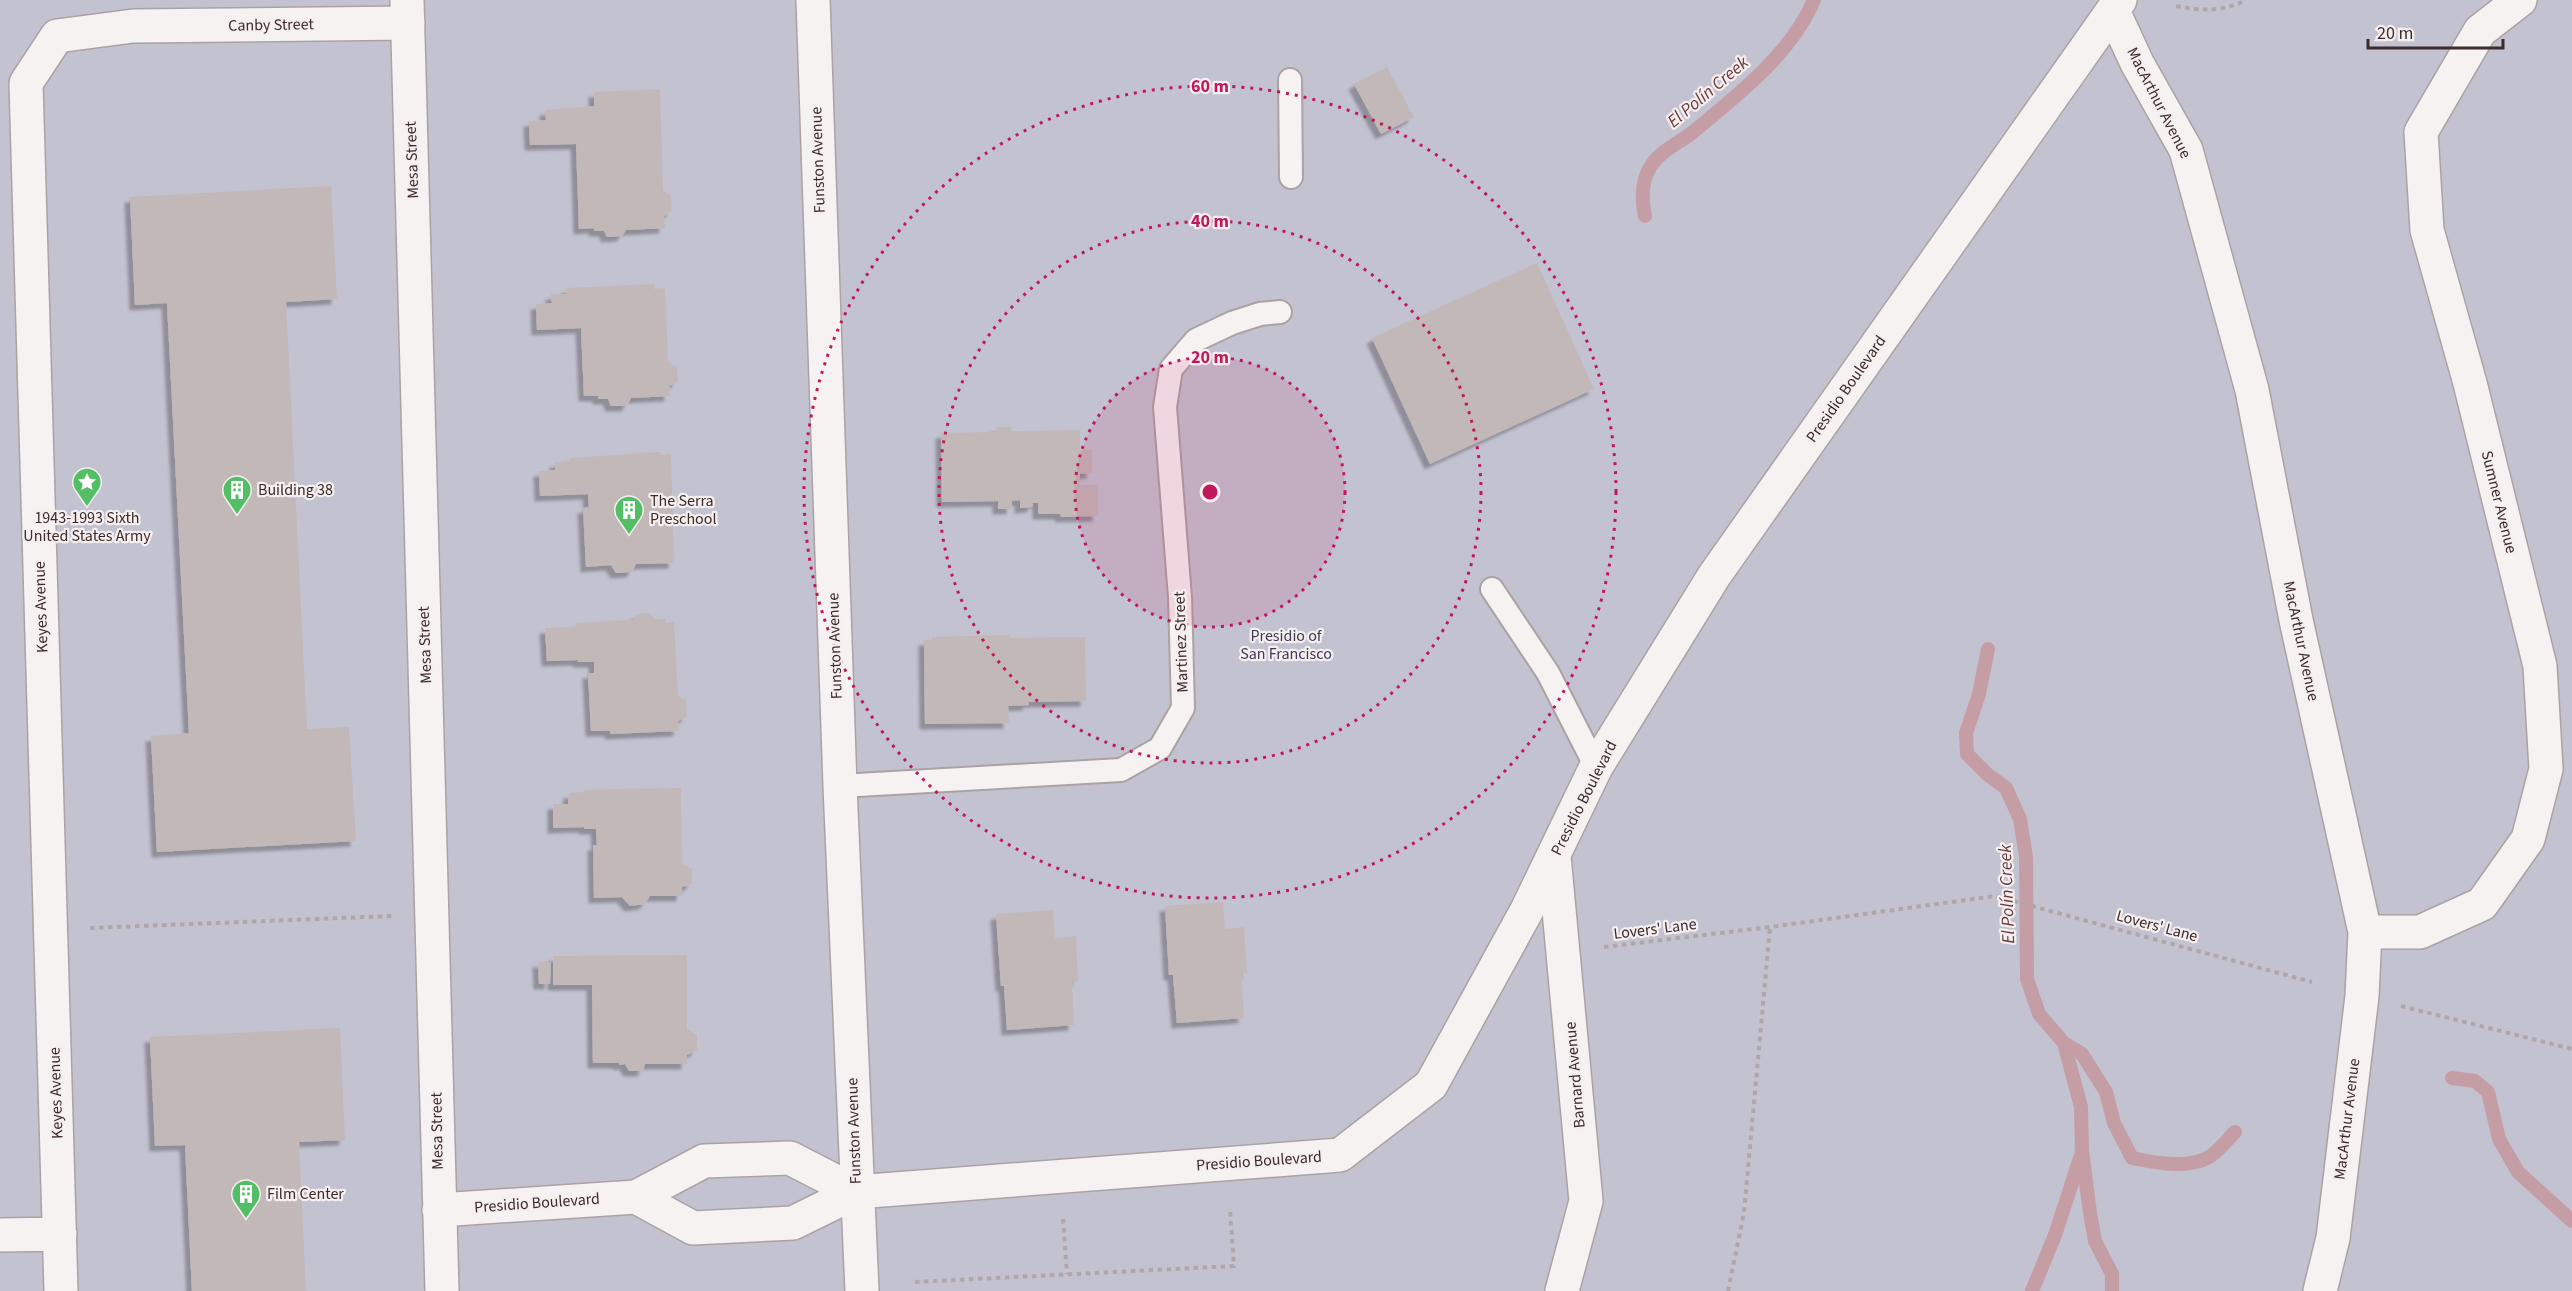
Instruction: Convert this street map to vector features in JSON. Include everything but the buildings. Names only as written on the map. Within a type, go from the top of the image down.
[{"type":"street","name":"Funston Avenue","points":[[813,0],[840,786],[862,1291]]},
{"type":"street","name":"Sumner Avenue","points":[[2365,932],[2420,932],[2482,904],[2528,839],[2546,770],[2540,666],[2470,383],[2427,230],[2421,132],[2480,31],[2520,0]]},
{"type":"street","name":"MacArthur Avenue","points":[[2117,6],[2141,71],[2186,150],[2249,379],[2296,621],[2365,932],[2361,996],[2333,1238],[2320,1291]]},
{"type":"street","name":"Presidio Boulevard","points":[[636,1197],[693,1228],[793,1223],[856,1192],[1340,1155],[1431,1085],[1527,910],[1596,767],[1714,576],[2117,6]]},
{"type":"street","name":"Canby Street","points":[[133,13],[408,12]]},
{"type":"street","name":"Mesa Street","points":[[408,12],[441,1291]]},
{"type":"street","name":"Keyes Avenue","points":[[61,1291],[26,83],[57,36],[133,13]]},
{"type":"street","name":"Barnard Avenue","points":[[1554,856],[1586,1201],[1562,1291]]},
{"type":"street","name":"Presidio Boulevard","points":[[439,1210],[636,1197],[704,1161],[790,1158],[856,1192]]},
{"type":"street","points":[[0,1235],[60,1234]]},
{"type":"lane","points":[[1290,80],[1291,177]]},
{"type":"lane","name":"Martinez Street","points":[[840,786],[1121,770],[1160,748],[1184,708],[1180,597],[1165,407],[1171,369],[1196,340],[1232,323],[1260,314],[1280,312]]},
{"type":"lane","points":[[1492,589],[1548,673],[1596,767]]},
{"type":"path","points":[[2176,6],[2207,11],[2224,10],[2246,0]]},
{"type":"path","name":"Lovers' Lane","points":[[1604,946],[1770,927],[1995,896],[2312,982]]},
{"type":"path","points":[[51,929],[432,915]]},
{"type":"path","points":[[1728,1291],[1744,1213],[1770,927]]},
{"type":"path","points":[[2395,1005],[2572,1049]]},
{"type":"path","points":[[915,1282],[1234,1266],[1230,1210]]},
{"type":"path","points":[[1063,1219],[1067,1274]]},
{"type":"green space","name":"Presidio of San Francisco","points":[[0,0],[2572,0],[2572,1291],[0,1291]]},
{"type":"waterway","name":"El Polín Creek","points":[[1645,216],[1643,188],[1646,175],[1653,163],[1661,154],[1688,136],[1728,103],[1762,72],[1792,38],[1814,0]]},
{"type":"waterway","name":"El Polín Creek","points":[[1988,649],[1979,694],[1966,733],[1967,754],[1987,774],[2006,788],[2020,819],[2026,857],[2027,979],[2039,1014],[2064,1043],[2082,1054],[2106,1092],[2114,1123],[2132,1158],[2173,1164],[2204,1160],[2235,1132]]},
{"type":"waterway","name":"El Polín Creek","points":[[2064,1043],[2081,1107],[2082,1151],[2095,1241],[2112,1274],[2112,1291]]},
{"type":"waterway","name":"El Polín Creek","points":[[2452,1078],[2475,1081],[2488,1092],[2499,1139],[2518,1172],[2572,1221]]},
{"type":"waterway","name":"El Polín Creek","points":[[2032,1291],[2055,1235],[2081,1155]]},
{"type":"place","name":"1943-1993 Sixth United States Army","points":[[87,508]]},
{"type":"place","name":"Building 38","points":[[237,516]]},
{"type":"place","name":"The Serra Preschool","points":[[629,536]]},
{"type":"place","name":"Film Center","points":[[246,1220]]}]
